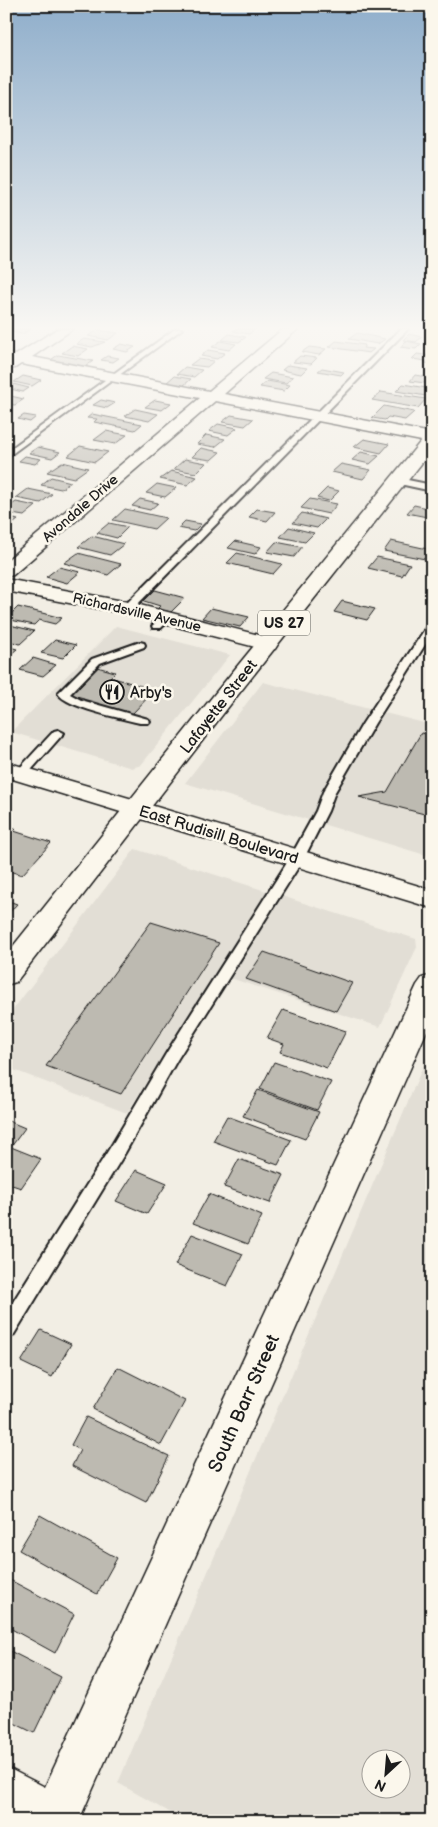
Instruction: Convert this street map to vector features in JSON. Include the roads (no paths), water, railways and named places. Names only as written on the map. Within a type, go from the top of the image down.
[{"type":"main road","name":"Avondale Drive","points":[[6,571],[190,414]]},
{"type":"main road","points":[[305,414],[432,438]]},
{"type":"main road","name":"Lafayette Street","points":[[6,975],[432,438]]},
{"type":"main road","name":"Richardsville Avenue","points":[[6,585],[128,608],[162,622],[267,644]]},
{"type":"main road","name":"East Rudisill Boulevard","points":[[14,771],[432,899]]},
{"type":"main road","name":"South Barr Street","points":[[55,1820],[429,996]]},
{"type":"main road","points":[[6,1791],[55,1820]]},
{"type":"lane","points":[[6,456],[63,414]]},
{"type":"lane","points":[[128,608],[322,414]]},
{"type":"lane","points":[[398,481],[432,488]]},
{"type":"lane","points":[[6,1330],[119,1148],[172,1056],[297,858],[322,811],[329,792],[369,723],[432,626]]},
{"type":"lane","points":[[140,645],[96,662],[64,693],[69,699],[77,702],[144,721]]},
{"type":"lane","points":[[14,771],[58,733]]},
{"type":"place","name":"Arby's","points":[[112,692]]}]
